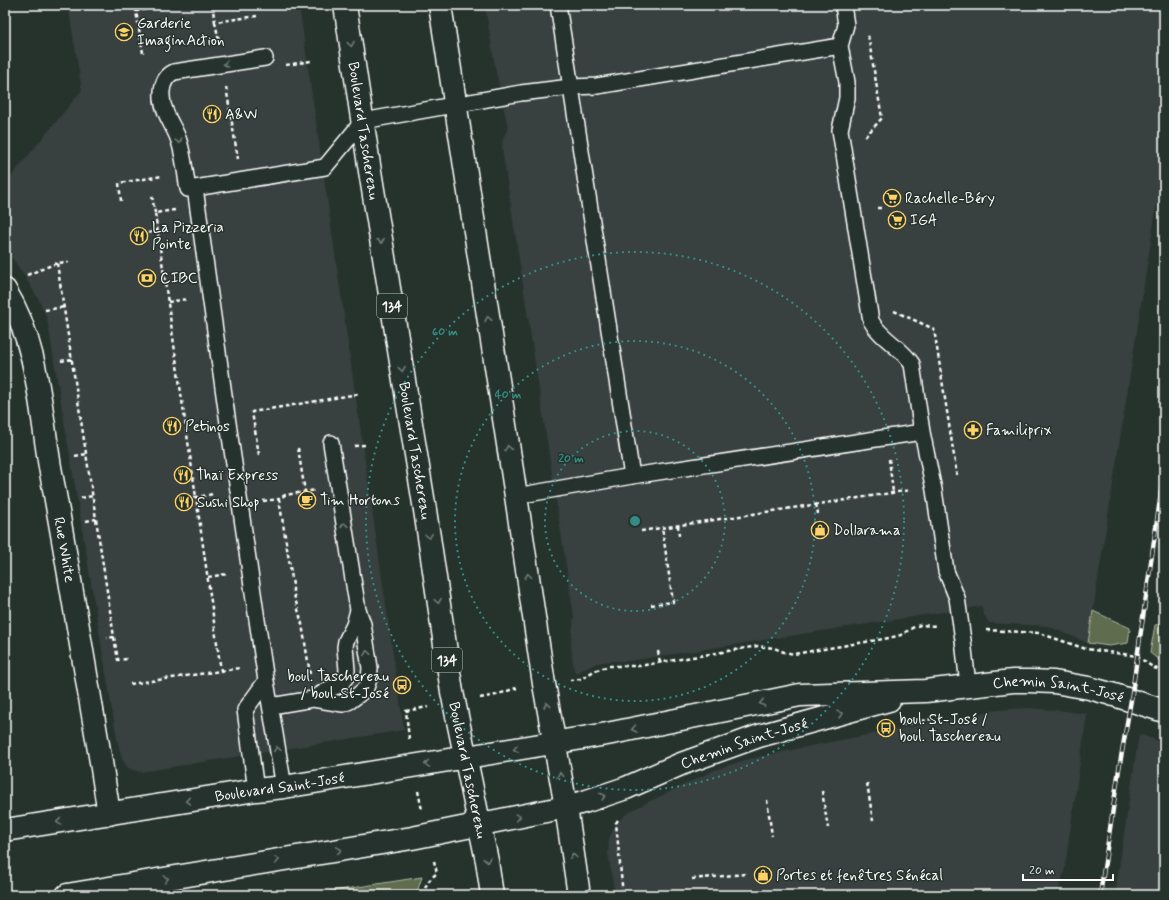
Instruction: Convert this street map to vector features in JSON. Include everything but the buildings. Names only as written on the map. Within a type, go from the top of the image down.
[{"type":"street","name":"Boulevard Taschereau","points":[[345,5],[369,165],[425,510],[452,692],[480,825],[492,895]]},
{"type":"street","points":[[440,5],[544,684],[566,807],[579,895]]},
{"type":"street","name":"Rue White","points":[[13,284],[11,299],[21,321],[34,361],[44,432],[109,814]]},
{"type":"street","name":"Chemin Saint-José","points":[[554,743],[800,696],[925,691],[1013,681],[1073,685],[1111,694],[1164,711]]},
{"type":"street","name":"Chemin Saint-José","points":[[566,807],[626,788],[681,764],[759,736],[925,691]]},
{"type":"street","name":"Boulevard Saint-José","points":[[5,830],[554,743]]},
{"type":"street","points":[[67,895],[405,839],[566,807]]},
{"type":"lane","points":[[558,5],[632,476]]},
{"type":"lane","points":[[844,5],[846,24],[840,46],[846,82],[846,98],[840,130],[871,321],[876,329],[907,356],[912,364],[922,432],[934,490],[946,571],[957,598],[964,640],[968,685]]},
{"type":"lane","points":[[284,787],[266,681],[195,188],[325,167],[363,121],[521,93],[571,87],[597,86],[840,46]]},
{"type":"lane","points":[[188,190],[179,140],[166,114],[162,99],[162,88],[165,79],[174,72],[265,58]]},
{"type":"lane","points":[[516,496],[632,476],[922,432]]},
{"type":"lane","points":[[271,706],[313,699],[343,704],[350,701],[366,688],[369,679],[370,668],[363,624],[358,610],[331,443]]},
{"type":"lane","points":[[313,699],[328,689],[338,686],[346,677],[346,641],[354,625],[358,610]]},
{"type":"lane","points":[[256,790],[245,710],[266,681]]},
{"type":"path","points":[[143,54],[136,11],[171,5]]},
{"type":"path","points":[[212,5],[219,41]]},
{"type":"path","points":[[215,22],[257,16]]},
{"type":"path","points":[[865,137],[882,118],[868,34]]},
{"type":"path","points":[[280,65],[311,61]]},
{"type":"path","points":[[225,81],[239,164]]},
{"type":"path","points":[[225,108],[229,107]]},
{"type":"path","points":[[121,201],[119,183],[165,175]]},
{"type":"path","points":[[152,196],[212,618],[221,671]]},
{"type":"path","points":[[876,202],[876,208],[883,208]]},
{"type":"path","points":[[155,213],[177,209]]},
{"type":"path","points":[[148,233],[157,231]]},
{"type":"path","points":[[13,284],[57,263],[69,262]]},
{"type":"path","points":[[57,263],[118,660],[127,659]]},
{"type":"path","points":[[44,310],[64,307]]},
{"type":"path","points":[[893,311],[934,329],[958,482]]},
{"type":"path","points":[[259,455],[252,412],[358,394]]},
{"type":"path","points":[[886,438],[893,492]]},
{"type":"path","points":[[298,448],[305,492]]},
{"type":"path","points":[[257,502],[279,499],[285,495],[320,489]]},
{"type":"path","points":[[641,531],[917,489]]},
{"type":"path","points":[[195,497],[216,494]]},
{"type":"path","points":[[279,499],[293,585],[292,591],[302,624],[310,676]]},
{"type":"path","points":[[816,504],[818,514]]},
{"type":"path","points":[[678,525],[679,536]]},
{"type":"path","points":[[651,605],[673,602],[662,528]]},
{"type":"path","points":[[581,679],[594,671],[609,666],[639,666],[758,646],[774,648],[794,654],[889,638],[901,635],[920,625],[937,626]]},
{"type":"path","points":[[996,631],[1039,633],[1086,649],[1137,656],[1154,668],[1164,671]]},
{"type":"path","points":[[103,638],[114,637]]},
{"type":"path","points":[[658,651],[660,663]]},
{"type":"path","points":[[130,684],[242,668]]},
{"type":"path","points":[[496,695],[518,688]]},
{"type":"path","points":[[406,710],[408,731]]},
{"type":"path","points":[[894,726],[933,719]]},
{"type":"path","points":[[867,783],[873,821]]},
{"type":"path","points":[[418,790],[422,812]]},
{"type":"path","points":[[822,791],[828,828]]},
{"type":"path","points":[[767,800],[772,836]]},
{"type":"path","points":[[616,823],[623,895]]},
{"type":"path","points":[[424,895],[428,880],[437,873]]},
{"type":"path","points":[[692,879],[745,874]]},
{"type":"shaded area","points":[[68,5],[299,5],[404,730],[140,772],[128,768],[122,759],[117,739],[47,318],[39,300],[24,275],[5,248],[5,184],[82,90]]},
{"type":"shaded area","points":[[485,5],[1164,5],[1164,158],[1088,643],[1048,626],[989,623],[983,613],[982,606],[629,661],[609,661],[597,663],[576,673],[574,670],[571,642],[574,617],[502,148],[503,138],[508,128],[495,67]]},
{"type":"shaded area","points":[[1027,708],[1087,714],[1064,873],[1057,895],[615,895],[608,853],[609,839],[614,827],[625,815],[638,807],[715,770],[745,760],[815,745],[998,710]]},
{"type":"shaded area","points":[[1139,734],[1164,743],[1164,895],[1115,895]]},
{"type":"green space","points":[[1093,611],[1130,628],[1128,643],[1109,646],[1088,643]]},
{"type":"green space","points":[[1164,624],[1164,664],[1150,653],[1155,625]]},
{"type":"green space","points":[[422,877],[416,895],[307,895]]},
{"type":"railway","points":[[1100,895],[1131,700],[1164,472]]},
{"type":"place","name":"Garderie ImaginAction","points":[[124,32]]},
{"type":"place","name":"A&W","points":[[212,114]]},
{"type":"place","name":"Rachelle-Béry","points":[[892,198]]},
{"type":"place","name":"IGA","points":[[897,220]]},
{"type":"place","name":"La Pizzeria Pointe","points":[[139,236]]},
{"type":"place","name":"CIBC","points":[[147,278]]},
{"type":"place","name":"Petinos","points":[[172,426]]},
{"type":"place","name":"Familiprix","points":[[973,430]]},
{"type":"place","name":"Thaï Express","points":[[183,475]]},
{"type":"place","name":"Tim Hortons","points":[[307,500]]},
{"type":"place","name":"Sushi Shop","points":[[184,502]]},
{"type":"place","name":"Dollarama","points":[[820,530]]},
{"type":"place","name":"boul. Taschereau / boul. St-José","points":[[402,685]]},
{"type":"place","name":"boul. St-José / boul. Taschereau","points":[[886,728]]},
{"type":"place","name":"Portes et fenêtres Sénécal","points":[[763,875]]}]
